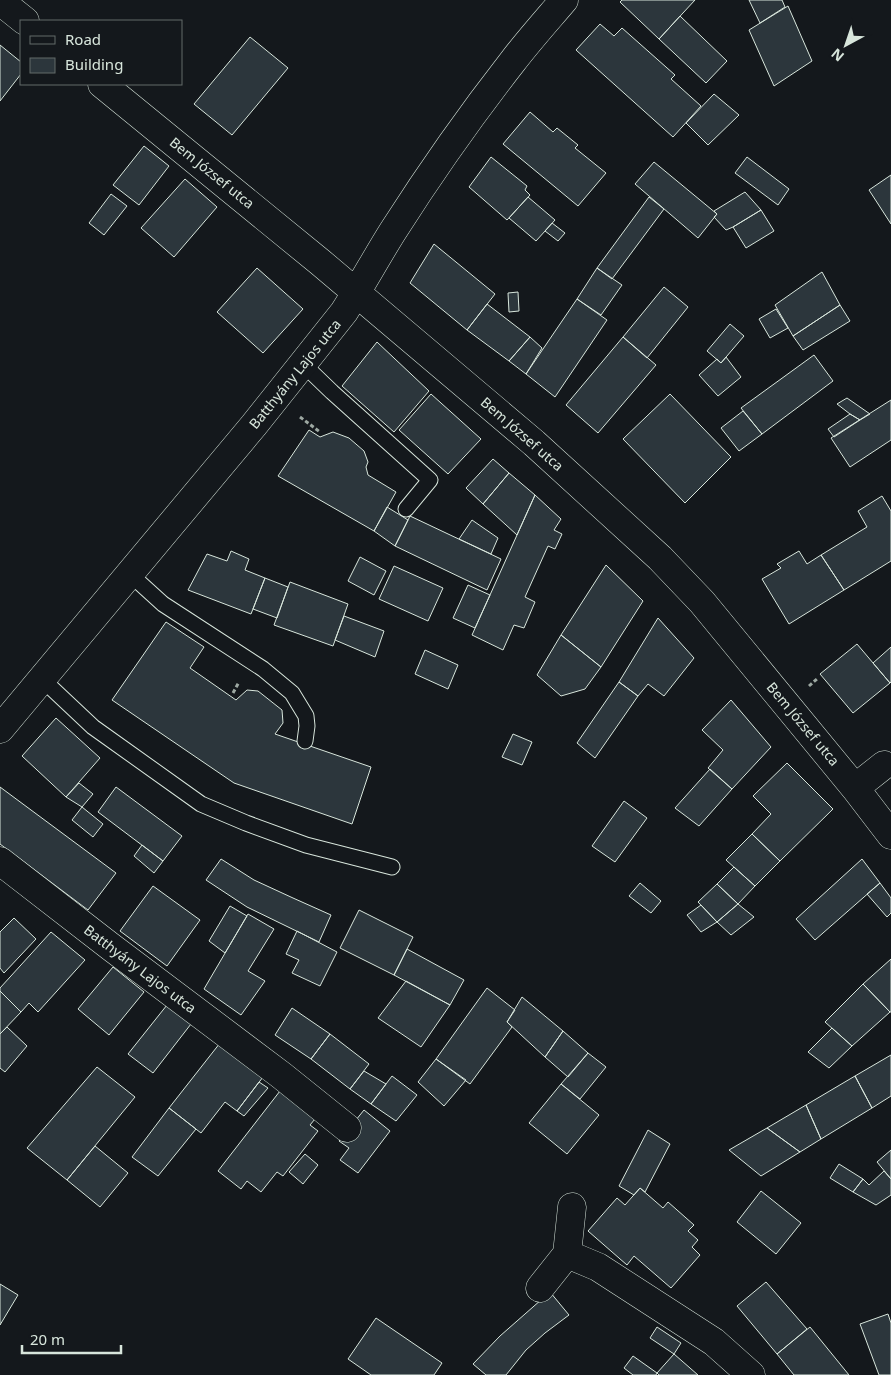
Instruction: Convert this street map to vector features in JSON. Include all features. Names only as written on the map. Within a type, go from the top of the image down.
[{"type":"street","name":"Batthyány Lajos utca","points":[[2,723],[42,679],[254,425],[344,312],[392,232],[432,172],[514,59],[564,0]]},
{"type":"street","points":[[0,1],[24,20]]},
{"type":"street","name":"Bem József utca","points":[[103,85],[313,256],[534,443],[660,558],[702,602],[855,788],[891,835]]},
{"type":"street","points":[[855,788],[884,765]]},
{"type":"street","name":"Batthyány Lajos utca","points":[[0,862],[282,1075],[347,1128]]},
{"type":"street","points":[[540,1288],[568,1254],[572,1207]]},
{"type":"street","points":[[568,1254],[598,1267],[714,1342],[751,1375]]},
{"type":"lane","points":[[303,364],[430,480],[406,509]]},
{"type":"lane","points":[[130,574],[163,604],[263,669],[292,693],[306,716],[305,740]]},
{"type":"lane","points":[[42,679],[93,727],[202,804],[246,824],[306,845],[392,866]]},
{"type":"path","points":[[808,686],[818,678]]},
{"type":"building","points":[[622,0],[695,0],[659,39],[620,2]]},
{"type":"building","points":[[749,0],[782,0],[785,7],[760,23]]},
{"type":"building","points":[[788,6],[812,61],[774,86],[749,30]]},
{"type":"building","points":[[680,16],[727,61],[706,83],[659,39]]},
{"type":"building","points":[[600,24],[614,36],[622,28],[675,75],[671,79],[701,106],[673,137],[576,50]]},
{"type":"building","points":[[250,37],[288,68],[232,135],[194,104]]},
{"type":"building","points":[[0,45],[20,61],[20,75],[0,101]]},
{"type":"building","points":[[714,94],[739,115],[708,145],[686,123]]},
{"type":"building","points":[[530,112],[553,132],[557,128],[578,145],[575,148],[606,173],[578,206],[503,144]]},
{"type":"building","points":[[144,146],[169,166],[139,205],[113,185]]},
{"type":"building","points":[[491,157],[527,186],[525,190],[530,195],[507,220],[469,187]]},
{"type":"building","points":[[747,157],[789,189],[778,205],[735,173]]},
{"type":"building","points":[[654,162],[717,214],[698,238],[635,184]]},
{"type":"building","points":[[891,175],[891,224],[869,190]]},
{"type":"building","points":[[185,179],[217,207],[174,257],[141,228]]},
{"type":"building","points":[[745,192],[761,210],[726,230],[714,217],[717,214],[714,211]]},
{"type":"building","points":[[111,194],[127,206],[104,235],[89,223]]},
{"type":"building","points":[[528,197],[555,220],[536,241],[509,218]]},
{"type":"building","points":[[649,197],[664,209],[612,279],[597,268]]},
{"type":"building","points":[[761,210],[774,231],[746,248],[733,227]]},
{"type":"building","points":[[552,223],[565,233],[558,241],[545,231]]},
{"type":"building","points":[[434,244],[495,294],[467,330],[410,283]]},
{"type":"building","points":[[257,268],[303,309],[263,353],[217,312]]},
{"type":"building","points":[[597,268],[622,285],[601,315],[577,299]]},
{"type":"building","points":[[822,272],[840,305],[793,336],[775,305]]},
{"type":"building","points":[[664,287],[688,307],[647,358],[623,337]]},
{"type":"building","points":[[518,292],[519,311],[509,312],[508,293]]},
{"type":"building","points":[[577,299],[607,320],[555,397],[526,374]]},
{"type":"building","points":[[487,304],[530,337],[509,361],[467,330]]},
{"type":"building","points":[[840,305],[850,321],[803,350],[793,336]]},
{"type":"building","points":[[776,309],[788,328],[770,338],[759,319]]},
{"type":"building","points":[[730,324],[744,336],[721,363],[707,351]]},
{"type":"building","points":[[530,337],[542,348],[526,374],[509,361]]},
{"type":"building","points":[[623,337],[656,365],[598,433],[566,405]]},
{"type":"building","points":[[377,342],[429,391],[394,432],[342,386]]},
{"type":"building","points":[[814,355],[833,381],[762,434],[741,408]]},
{"type":"building","points":[[726,357],[741,377],[718,396],[699,375],[717,359],[721,363]]},
{"type":"building","points":[[431,394],[481,439],[448,474],[399,430]]},
{"type":"building","points":[[670,394],[731,457],[685,503],[623,439]]},
{"type":"building","points":[[847,398],[870,414],[860,420],[837,404]]},
{"type":"building","points":[[891,400],[891,440],[850,467],[831,438]]},
{"type":"building","points":[[743,411],[762,434],[739,451],[721,428]]},
{"type":"building","points":[[850,414],[860,420],[834,437],[828,429]]},
{"type":"building","points":[[309,430],[320,437],[333,432],[349,438],[364,451],[368,462],[366,467],[368,475],[396,492],[374,531],[278,476]]},
{"type":"building","points":[[493,459],[509,473],[483,504],[466,488]]},
{"type":"building","points":[[509,473],[535,495],[517,535],[483,504]]},
{"type":"building","points":[[535,495],[561,519],[554,530],[562,534],[555,549],[548,546],[525,597],[535,602],[524,628],[514,625],[503,650],[472,635]]},
{"type":"building","points":[[882,496],[891,511],[891,561],[844,590],[821,555],[867,527],[858,511]]},
{"type":"building","points":[[387,507],[408,520],[395,546],[374,531]]},
{"type":"building","points":[[410,516],[501,559],[487,590],[395,546]]},
{"type":"building","points":[[472,520],[498,538],[491,554],[459,539]]},
{"type":"building","points":[[231,551],[249,559],[245,570],[265,578],[251,614],[188,590],[207,554],[227,561]]},
{"type":"building","points":[[799,551],[807,564],[821,555],[844,590],[789,624],[762,579],[781,568],[777,564]]},
{"type":"building","points":[[360,557],[386,571],[374,595],[348,581]]},
{"type":"building","points":[[606,565],[643,601],[601,667],[561,635]]},
{"type":"building","points":[[394,566],[443,588],[428,621],[379,599]]},
{"type":"building","points":[[265,578],[288,587],[277,618],[253,609]]},
{"type":"building","points":[[290,582],[348,604],[333,646],[274,625]]},
{"type":"building","points":[[468,585],[490,595],[475,628],[453,618]]},
{"type":"building","points":[[344,616],[384,631],[375,657],[335,640]]},
{"type":"building","points":[[658,618],[694,658],[664,696],[648,684],[638,696],[619,682]]},
{"type":"building","points":[[166,622],[204,647],[190,668],[236,700],[247,690],[258,691],[282,710],[283,723],[275,734],[371,767],[352,824],[234,783],[112,700]]},
{"type":"building","points":[[561,635],[601,667],[585,689],[561,696],[537,675]]},
{"type":"building","points":[[857,644],[890,683],[853,713],[820,674]]},
{"type":"building","points":[[891,647],[891,682],[890,683],[873,663]]},
{"type":"building","points":[[425,650],[458,665],[448,689],[415,674]]},
{"type":"building","points":[[619,682],[638,696],[595,758],[577,743]]},
{"type":"building","points":[[731,700],[771,747],[732,789],[708,768],[723,750],[702,730]]},
{"type":"building","points":[[56,718],[100,758],[66,797],[22,756]]},
{"type":"building","points":[[513,734],[532,742],[522,765],[502,757]]},
{"type":"building","points":[[787,763],[833,809],[780,861],[752,834],[771,814],[753,796]]},
{"type":"building","points":[[710,769],[732,789],[699,826],[675,808]]},
{"type":"building","points":[[79,783],[93,794],[82,807],[66,797]]},
{"type":"building","points":[[0,787],[116,873],[88,910],[0,844]]},
{"type":"building","points":[[116,787],[182,836],[163,861],[98,812]]},
{"type":"building","points":[[624,801],[647,818],[615,862],[592,846]]},
{"type":"building","points":[[82,807],[103,824],[93,837],[72,820]]},
{"type":"building","points":[[752,834],[780,861],[755,886],[726,860]]},
{"type":"building","points":[[142,845],[163,861],[154,873],[134,856]]},
{"type":"building","points":[[221,859],[254,880],[331,915],[319,942],[247,907],[206,880]]},
{"type":"building","points":[[862,859],[880,883],[815,940],[796,919]]},
{"type":"building","points":[[734,867],[755,886],[738,904],[717,884]]},
{"type":"building","points":[[640,883],[661,901],[651,913],[629,896]]},
{"type":"building","points":[[880,883],[891,898],[891,913],[887,917],[867,894]]},
{"type":"building","points":[[717,884],[738,904],[717,922],[698,902]]},
{"type":"building","points":[[153,886],[200,920],[167,966],[120,931]]},
{"type":"building","points":[[738,904],[754,917],[731,935],[717,922]]},
{"type":"building","points":[[701,905],[717,922],[701,932],[687,915]]},
{"type":"building","points":[[230,906],[247,916],[225,953],[209,941]]},
{"type":"building","points":[[359,910],[413,937],[394,975],[340,948]]},
{"type":"building","points":[[248,914],[274,929],[248,971],[265,981],[241,1015],[204,989]]},
{"type":"building","points":[[14,918],[36,939],[4,973],[0,968],[0,932]]},
{"type":"building","points":[[297,931],[337,952],[320,986],[292,973],[299,960],[286,954]]},
{"type":"building","points":[[51,932],[85,960],[38,1012],[29,1003],[21,1012],[0,991],[0,988]]},
{"type":"building","points":[[407,949],[464,980],[450,1005],[394,975]]},
{"type":"building","points":[[891,959],[891,1012],[890,1012],[863,984]]},
{"type":"building","points":[[113,967],[144,992],[109,1035],[78,1009]]},
{"type":"building","points":[[406,981],[450,1005],[421,1047],[378,1018]]},
{"type":"building","points":[[863,984],[890,1012],[852,1046],[825,1022]]},
{"type":"building","points":[[487,988],[515,1010],[507,1022],[512,1027],[470,1084],[436,1059]]},
{"type":"building","points":[[0,991],[21,1012],[0,1034]]},
{"type":"building","points":[[522,997],[563,1031],[545,1057],[507,1022]]},
{"type":"building","points":[[167,1005],[191,1024],[153,1073],[128,1054]]},
{"type":"building","points":[[292,1008],[330,1034],[311,1059],[275,1035]]},
{"type":"building","points":[[7,1027],[27,1046],[5,1072],[0,1068],[0,1034]]},
{"type":"building","points":[[832,1028],[852,1046],[829,1068],[808,1052]]},
{"type":"building","points":[[563,1031],[588,1053],[568,1077],[545,1057]]},
{"type":"building","points":[[330,1034],[369,1064],[350,1089],[311,1059]]},
{"type":"building","points":[[220,1043],[263,1077],[237,1111],[225,1102],[201,1133],[169,1108]]},
{"type":"building","points":[[588,1053],[606,1067],[580,1099],[561,1084]]},
{"type":"building","points":[[891,1055],[891,1096],[872,1108],[855,1076]]},
{"type":"building","points":[[436,1059],[466,1080],[444,1106],[418,1082]]},
{"type":"building","points":[[97,1067],[135,1097],[67,1180],[27,1148]]},
{"type":"building","points":[[364,1071],[386,1084],[371,1104],[350,1089]]},
{"type":"building","points":[[392,1076],[417,1095],[396,1121],[371,1104]]},
{"type":"building","points":[[855,1076],[872,1108],[821,1139],[806,1105]]},
{"type":"building","points":[[259,1082],[268,1088],[244,1116],[237,1111]]},
{"type":"building","points":[[561,1084],[599,1115],[567,1154],[529,1123]]},
{"type":"building","points":[[280,1091],[315,1119],[310,1125],[318,1131],[283,1176],[277,1172],[261,1192],[247,1181],[241,1189],[218,1171]]},
{"type":"building","points":[[806,1105],[821,1139],[800,1152],[767,1128]]},
{"type":"building","points":[[169,1108],[196,1129],[158,1176],[132,1157]]},
{"type":"building","points":[[364,1110],[390,1131],[358,1173],[340,1160],[349,1148],[339,1141]]},
{"type":"building","points":[[767,1128],[800,1152],[761,1176],[729,1150]]},
{"type":"building","points":[[648,1130],[670,1144],[645,1192],[640,1188],[634,1195],[619,1186]]},
{"type":"building","points":[[95,1146],[128,1173],[100,1207],[67,1180]]},
{"type":"building","points":[[891,1150],[891,1179],[877,1162]]},
{"type":"building","points":[[305,1154],[318,1165],[303,1184],[289,1172]]},
{"type":"building","points":[[839,1164],[863,1179],[853,1192],[830,1178]]},
{"type":"building","points":[[884,1171],[891,1179],[891,1195],[876,1205],[853,1192],[863,1179],[869,1185]]},
{"type":"building","points":[[640,1188],[663,1208],[668,1202],[694,1225],[688,1231],[698,1240],[692,1247],[700,1255],[671,1288],[634,1256],[627,1265],[588,1231],[617,1198],[625,1205]]},
{"type":"building","points":[[761,1191],[801,1223],[776,1254],[737,1222]]},
{"type":"building","points":[[766,1282],[807,1329],[777,1354],[737,1306]]},
{"type":"building","points":[[0,1284],[18,1295],[0,1325]]},
{"type":"building","points":[[550,1292],[569,1315],[526,1350],[506,1375],[486,1375],[473,1364],[500,1336]]},
{"type":"building","points":[[888,1314],[891,1323],[891,1375],[879,1375],[860,1324]]},
{"type":"building","points":[[376,1318],[442,1363],[434,1375],[371,1375],[348,1359]]},
{"type":"building","points":[[657,1327],[681,1343],[674,1354],[650,1338]]},
{"type":"building","points":[[810,1327],[849,1375],[794,1375],[777,1354]]},
{"type":"building","points":[[674,1354],[698,1375],[659,1375],[657,1373]]},
{"type":"building","points":[[633,1356],[657,1373],[656,1375],[633,1375],[624,1368]]}]
